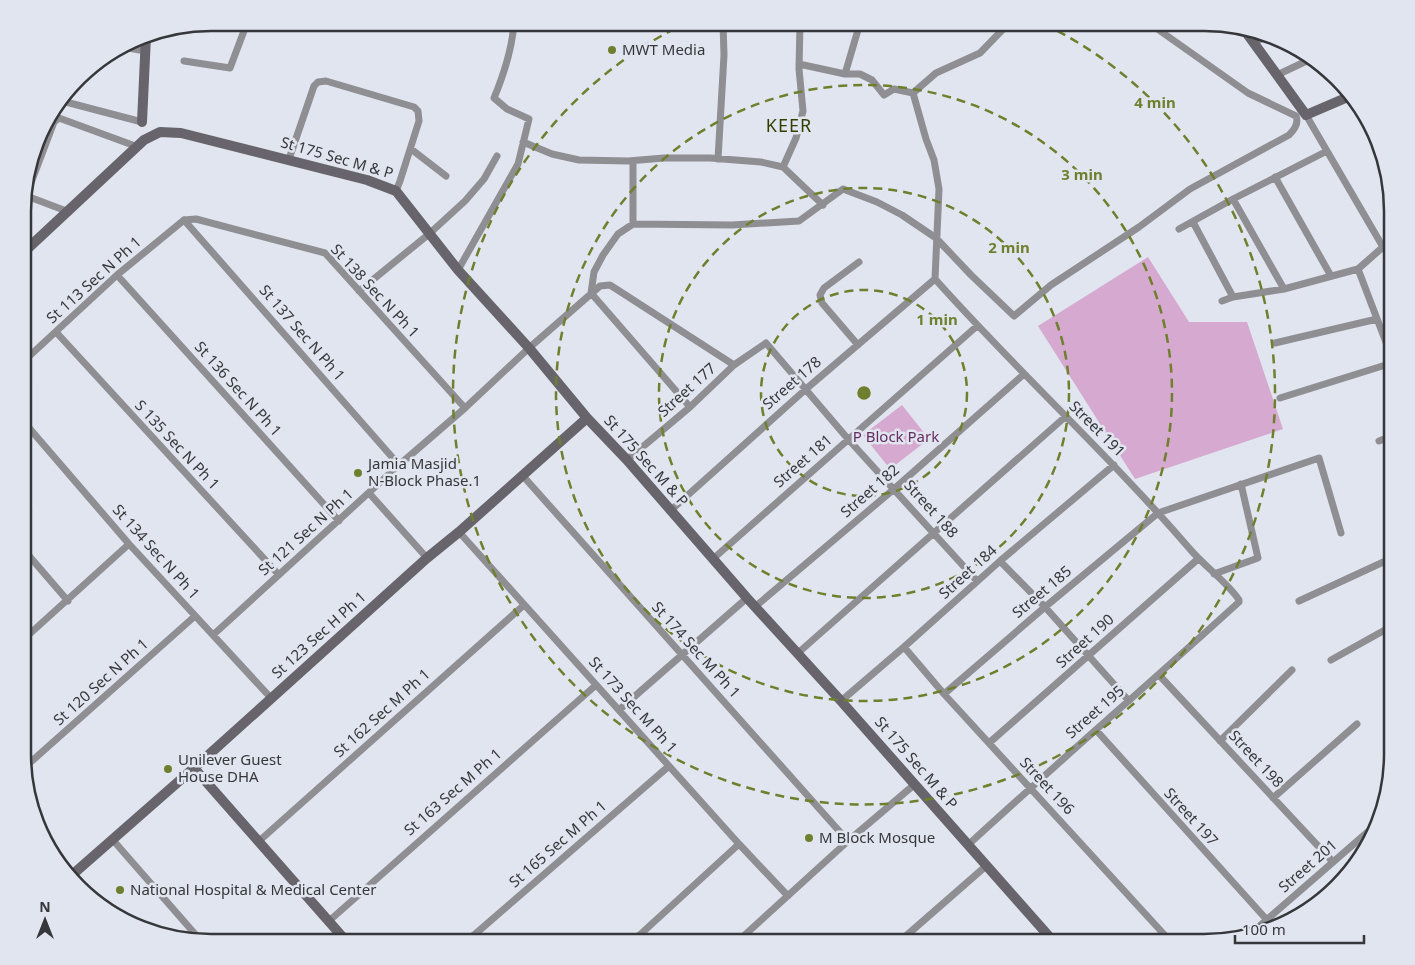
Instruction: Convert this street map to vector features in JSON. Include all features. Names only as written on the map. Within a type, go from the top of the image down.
[{"type":"street","points":[[184,61],[230,68],[244,31]]},
{"type":"street","points":[[458,270],[518,164],[529,119],[507,109],[494,98],[503,77],[512,44],[513,31]]},
{"type":"street","points":[[718,159],[724,55],[723,31]]},
{"type":"street","points":[[783,167],[796,138],[803,111],[799,64],[800,31]]},
{"type":"street","points":[[845,74],[858,31]]},
{"type":"street","points":[[913,93],[936,73],[980,52],[1001,31]]},
{"type":"street","points":[[690,407],[591,293],[594,272],[602,254],[618,234],[633,224],[732,225],[799,221],[843,189],[902,215],[936,238],[1014,316],[1051,285],[1139,227],[1190,188],[1289,135],[1294,129],[1297,122],[1296,116],[1248,93],[1159,31]]},
{"type":"street","points":[[1222,302],[1233,297],[1284,289],[1358,269],[1383,247],[1306,115],[1250,37]]},
{"type":"street","points":[[1254,43],[1259,40]]},
{"type":"street","points":[[68,103],[142,122],[145,44]]},
{"type":"street","points":[[134,49],[145,51]]},
{"type":"street","points":[[1277,75],[1304,62]]},
{"type":"street","points":[[799,64],[845,74],[860,74],[872,80],[884,95],[894,89],[913,93]]},
{"type":"street","points":[[289,159],[314,86],[321,81],[414,107],[418,111],[419,121],[396,191]]},
{"type":"street","points":[[913,93],[938,179],[935,279]]},
{"type":"street","points":[[1306,115],[1344,99]]},
{"type":"street","points":[[31,246],[141,143],[59,118],[55,121]]},
{"type":"street","points":[[38,163],[50,132]]},
{"type":"street","name":"St 175 Sec M & P","points":[[141,143],[160,132],[181,133],[367,180],[396,191],[458,270],[529,348],[587,418],[628,460],[670,511],[714,558],[747,598],[841,701],[1047,934]]},
{"type":"street","points":[[523,142],[552,154],[579,160],[633,161],[664,158],[761,162],[783,167],[822,205]]},
{"type":"street","points":[[410,149],[446,176]]},
{"type":"street","points":[[1179,229],[1275,177],[1328,151]]},
{"type":"street","points":[[359,291],[429,234],[465,201],[484,179],[497,156]]},
{"type":"street","points":[[633,161],[633,224]]},
{"type":"street","points":[[1275,177],[1332,276]]},
{"type":"street","points":[[32,198],[69,212]]},
{"type":"street","points":[[1233,200],[1284,289]]},
{"type":"street","name":"St 138 Sec N Ph 1","points":[[184,220],[196,219],[325,253],[465,408]]},
{"type":"street","name":"St 113 Sec N Ph 1","points":[[31,355],[117,275],[184,220]]},
{"type":"street","name":"St 137 Sec N Ph 1","points":[[184,220],[399,465]]},
{"type":"street","points":[[1193,222],[1233,297]]},
{"type":"street","points":[[858,345],[822,303],[820,295],[824,288],[859,262]]},
{"type":"street","points":[[1358,269],[1384,337]]},
{"type":"street","name":"St 136 Sec N Ph 1","points":[[117,275],[339,521]]},
{"type":"street","name":"Street 191","points":[[935,279],[1065,417],[1114,465],[1198,558],[1239,600]]},
{"type":"street","name":"Street 178","points":[[670,511],[806,389],[935,279]]},
{"type":"street","points":[[591,293],[600,286],[610,285],[734,365]]},
{"type":"street","name":"St 121 Sec N Ph 1","points":[[213,635],[591,293]]},
{"type":"street","points":[[1275,343],[1377,318]]},
{"type":"street","name":"Street 181","points":[[714,558],[978,326]]},
{"type":"street","name":"S 135 Sec N Ph 1","points":[[56,332],[279,575]]},
{"type":"street","name":"Street 177","points":[[628,460],[690,407],[734,365],[766,343]]},
{"type":"street","name":"Street 188","points":[[766,343],[848,439],[978,581]]},
{"type":"street","points":[[1280,398],[1384,366]]},
{"type":"street","name":"Street 182","points":[[756,606],[894,489],[1024,374]]},
{"type":"street","points":[[798,653],[1065,417]]},
{"type":"street","name":"St 123 Sec H Ph 1","points":[[76,872],[587,418]]},
{"type":"street","name":"St 134 Sec N Ph 1","points":[[31,430],[129,544],[271,698]]},
{"type":"street","points":[[1380,441],[1384,439]]},
{"type":"street","points":[[1158,512],[1319,458],[1341,533]]},
{"type":"street","name":"Street 184","points":[[841,701],[1000,561],[1114,465]]},
{"type":"street","name":"St 174 Sec M Ph 1","points":[[523,476],[848,841]]},
{"type":"street","points":[[1214,574],[1258,558],[1240,484]]},
{"type":"street","points":[[369,493],[427,558]]},
{"type":"street","name":"Street 185","points":[[944,694],[1158,512]]},
{"type":"street","name":"St 173 Sec M Ph 1","points":[[459,532],[738,844],[788,896]]},
{"type":"street","points":[[31,633],[129,544]]},
{"type":"street","points":[[31,558],[68,601]]},
{"type":"street","name":"Street 190","points":[[989,743],[1198,558]]},
{"type":"street","points":[[1000,561],[1045,607],[1129,701]]},
{"type":"street","points":[[1299,601],[1384,562]]},
{"type":"street","points":[[619,710],[747,598]]},
{"type":"street","name":"Street 195","points":[[968,845],[1030,787],[1159,675],[1239,600]]},
{"type":"street","name":"St 162 Sec M Ph 1","points":[[258,842],[524,605]]},
{"type":"street","name":"St 120 Sec N Ph 1","points":[[32,761],[196,616]]},
{"type":"street","points":[[1332,660],[1384,631]]},
{"type":"street","name":"Street 196","points":[[904,647],[944,694],[1164,934]]},
{"type":"street","points":[[1220,741],[1292,670]]},
{"type":"street","name":"Street 198","points":[[1159,675],[1333,862]]},
{"type":"street","name":"St 163 Sec M Ph 1","points":[[329,920],[596,685]]},
{"type":"street","points":[[1273,798],[1357,724]]},
{"type":"street","name":"Street 197","points":[[1096,730],[1267,920]]},
{"type":"street","name":"St 165 Sec M Ph 1","points":[[475,934],[669,766]]},
{"type":"street","points":[[194,768],[341,934]]},
{"type":"street","points":[[746,934],[848,841],[915,784]]},
{"type":"street","name":"Street 201","points":[[1263,923],[1364,835]]},
{"type":"street","points":[[112,839],[194,932]]},
{"type":"street","points":[[644,934],[738,844]]},
{"type":"street","points":[[909,934],[986,866]]},
{"type":"green space","points":[[1148,257],[1189,322],[1247,322],[1283,429],[1135,479],[1038,326]]},
{"type":"green space","name":"P Block Park","points":[[902,405],[929,439],[890,469],[863,435]]},
{"type":"place","name":"MWT Media","points":[[612,50]]},
{"type":"place","name":"Jamia Masjid N-Block Phase.1","points":[[358,473]]},
{"type":"place","name":"Unilever Guest House DHA","points":[[168,769]]},
{"type":"place","name":"M Block Mosque","points":[[809,838]]},
{"type":"place","name":"National Hospital & Medical Center","points":[[120,890]]},
{"type":"district","name":"KEER","points":[[789,126]]}]
